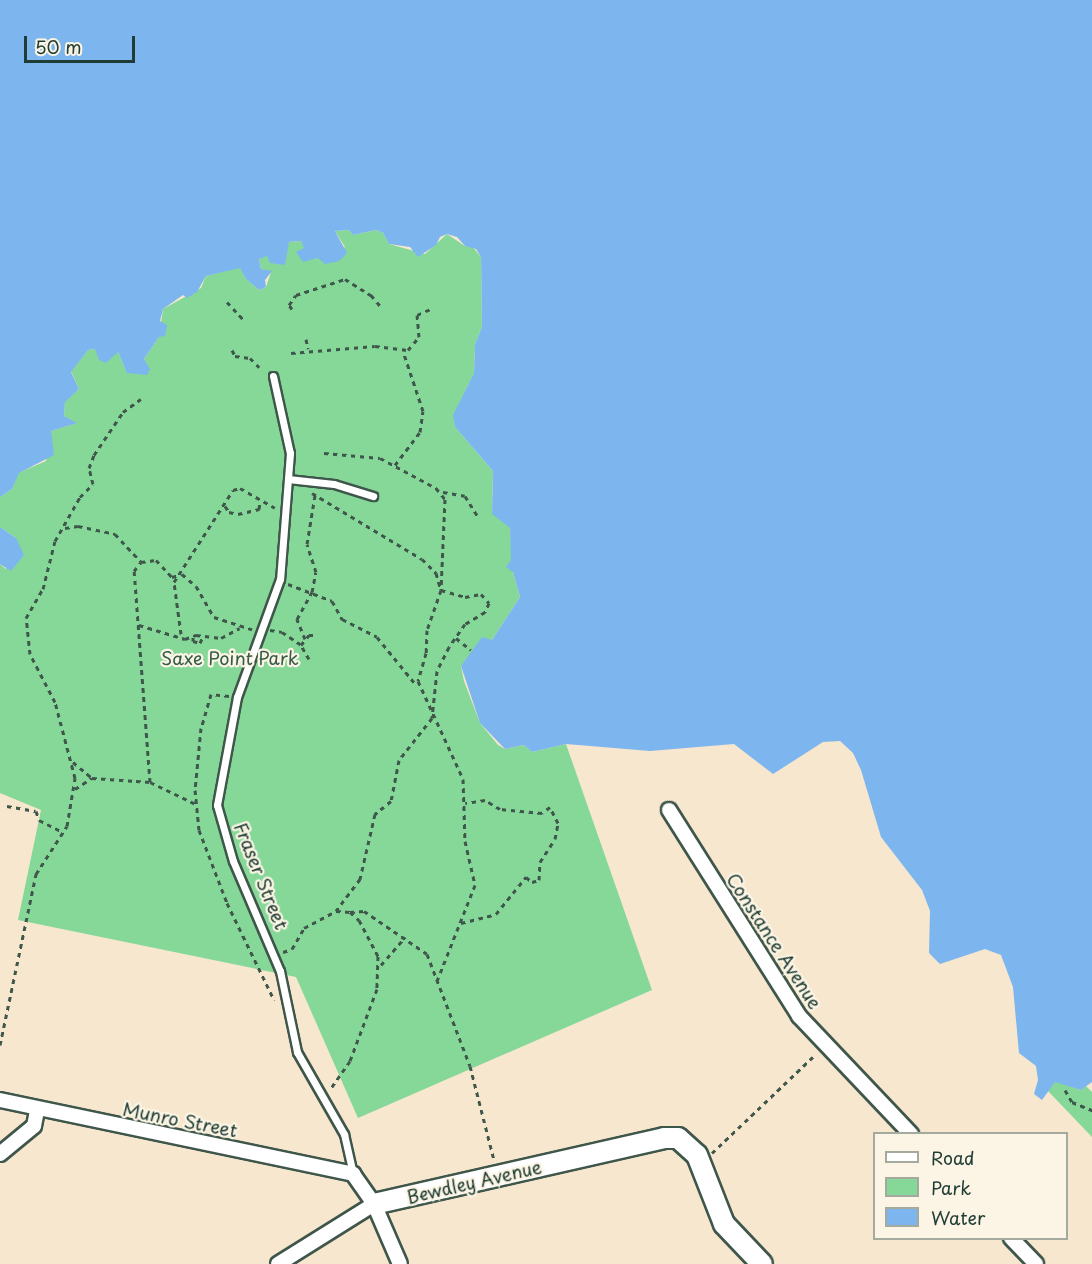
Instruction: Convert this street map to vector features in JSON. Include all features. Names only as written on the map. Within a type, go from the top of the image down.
[{"type":"street","name":"Constance Avenue","points":[[669,810],[799,1016],[909,1132]]},
{"type":"street","name":"Munro Street","points":[[0,1100],[37,1110],[353,1174]]},
{"type":"street","points":[[0,1154],[34,1126],[37,1110]]},
{"type":"street","name":"Bewdley Avenue","points":[[278,1264],[374,1204],[664,1138],[684,1141],[701,1164]]},
{"type":"street","points":[[701,1164],[724,1224],[762,1264]]},
{"type":"street","name":"Fraser Street","points":[[353,1174],[374,1204],[400,1264]]},
{"type":"street","points":[[1012,1240],[1036,1264]]},
{"type":"lane","name":"Fraser Street","points":[[273,376],[290,453],[279,582],[237,697],[217,805],[233,861],[273,955],[288,999],[297,1052],[349,1146],[353,1174]]},
{"type":"lane","points":[[288,479],[334,484],[373,496]]},
{"type":"path","points":[[292,309],[289,305],[296,295],[345,279],[371,295],[381,308]]},
{"type":"path","points":[[227,302],[245,321]]},
{"type":"path","points":[[291,353],[375,346],[403,351],[418,342],[417,315],[433,308]]},
{"type":"path","points":[[306,339],[308,350]]},
{"type":"path","points":[[232,350],[235,356],[250,357],[259,367]]},
{"type":"path","points":[[395,465],[420,432],[423,411],[403,351]]},
{"type":"path","points":[[0,1045],[36,874],[63,832],[71,814],[74,791],[70,758],[55,702],[30,654],[24,626],[43,589],[55,541],[65,528],[80,497],[93,484],[89,468],[94,455],[123,412],[141,399]]},
{"type":"path","points":[[324,453],[380,458],[443,492],[465,496],[479,518]]},
{"type":"path","points":[[286,514],[236,488],[181,566],[182,574],[196,586],[214,617],[242,628],[282,632],[301,645],[309,659]]},
{"type":"path","points":[[305,489],[422,559],[436,573],[441,590]]},
{"type":"path","points":[[418,687],[427,630],[441,590],[446,529],[443,492]]},
{"type":"path","points":[[305,639],[298,612],[312,592],[316,572],[307,544],[315,495]]},
{"type":"path","points":[[225,506],[229,512],[238,514],[259,509],[260,502]]},
{"type":"path","points":[[65,528],[78,526],[115,534],[141,562]]},
{"type":"path","points":[[141,562],[156,560],[172,577],[182,574]]},
{"type":"path","points":[[141,562],[132,579],[138,625],[150,782]]},
{"type":"path","points":[[182,574],[174,582],[181,634],[185,639],[194,636],[221,638],[242,628]]},
{"type":"path","points":[[279,582],[312,592],[332,602],[342,619],[377,637],[418,687],[432,718],[458,761],[465,803],[465,841],[475,885],[437,981]]},
{"type":"path","points":[[273,955],[292,949],[304,928],[336,911],[364,868],[375,814],[391,801],[399,760],[432,718],[437,671],[456,637],[489,603],[486,595],[465,597],[441,590]]},
{"type":"path","points":[[138,625],[181,634]]},
{"type":"path","points":[[301,645],[305,639],[315,635]]},
{"type":"path","points":[[194,636],[193,641],[200,643],[202,636]]},
{"type":"path","points":[[456,637],[471,650]]},
{"type":"path","points":[[70,758],[92,778],[150,782],[196,804]]},
{"type":"path","points":[[74,791],[92,778]]},
{"type":"path","points":[[461,923],[496,914],[526,877],[532,882],[539,880],[540,862],[555,839],[558,823],[550,807],[542,813],[501,809],[485,800],[465,803]]},
{"type":"path","points":[[7,806],[36,811],[39,820],[63,832]]},
{"type":"path","points":[[336,911],[364,911],[427,954],[470,1065],[499,1176]]},
{"type":"path","points":[[324,1098],[350,1061],[376,989],[379,967],[370,938],[350,912]]},
{"type":"path","points":[[379,967],[405,937]]},
{"type":"path","points":[[701,1164],[826,1044]]},
{"type":"path","points":[[1065,1090],[1072,1102],[1092,1110]]},
{"type":"green space","name":"Saxe Point Park","points":[[349,230],[353,235],[376,230],[383,233],[389,244],[425,254],[447,234],[465,246],[472,246],[481,257],[482,327],[475,344],[474,373],[454,414],[455,427],[493,471],[492,513],[510,527],[513,572],[520,597],[492,640],[461,666],[464,681],[480,723],[498,745],[505,749],[524,745],[532,752],[566,744],[652,990],[358,1118],[296,977],[18,920],[41,810],[0,793],[0,564],[6,569],[16,538],[0,527],[0,497],[12,489],[18,473],[46,461],[51,431],[76,423],[64,416],[65,401],[79,389],[71,371],[88,350],[95,349],[118,352],[124,366],[146,364],[144,359],[159,337],[163,309],[201,288],[206,276],[240,267],[245,278],[259,290],[266,287],[271,272],[261,269],[259,259],[289,242],[301,241],[310,259],[318,258],[345,247],[335,231]]},
{"type":"green space","points":[[1055,1081],[1081,1090],[1086,1086],[1092,1092],[1092,1137],[1048,1091]]},
{"type":"water","points":[[0,0],[1092,0],[1092,1082],[1081,1090],[1055,1082],[1042,1100],[1034,1094],[1038,1080],[1036,1066],[1019,1053],[1013,987],[1001,955],[985,949],[940,964],[929,953],[930,911],[922,890],[881,837],[861,770],[853,753],[840,741],[823,742],[773,774],[734,744],[650,751],[566,744],[532,752],[524,745],[505,749],[480,723],[461,666],[482,637],[492,640],[520,597],[513,572],[506,567],[511,560],[510,528],[492,514],[493,471],[455,427],[453,415],[474,373],[475,344],[482,327],[481,257],[476,249],[465,246],[457,237],[447,234],[440,237],[436,245],[418,257],[410,247],[389,244],[383,233],[376,230],[353,235],[349,230],[335,231],[347,253],[339,261],[325,264],[318,258],[303,262],[296,252],[304,248],[301,241],[289,242],[285,265],[270,263],[267,256],[259,259],[261,269],[272,271],[265,280],[266,287],[259,290],[245,278],[240,268],[206,276],[197,292],[187,298],[183,295],[163,309],[160,321],[167,325],[165,336],[159,337],[144,359],[150,369],[147,375],[127,373],[118,352],[106,363],[99,360],[95,349],[88,350],[71,372],[79,389],[65,402],[64,416],[77,423],[51,431],[54,455],[19,473],[12,489],[0,497]]},
{"type":"water","points":[[0,527],[16,538],[24,555],[11,571],[0,564]]}]
